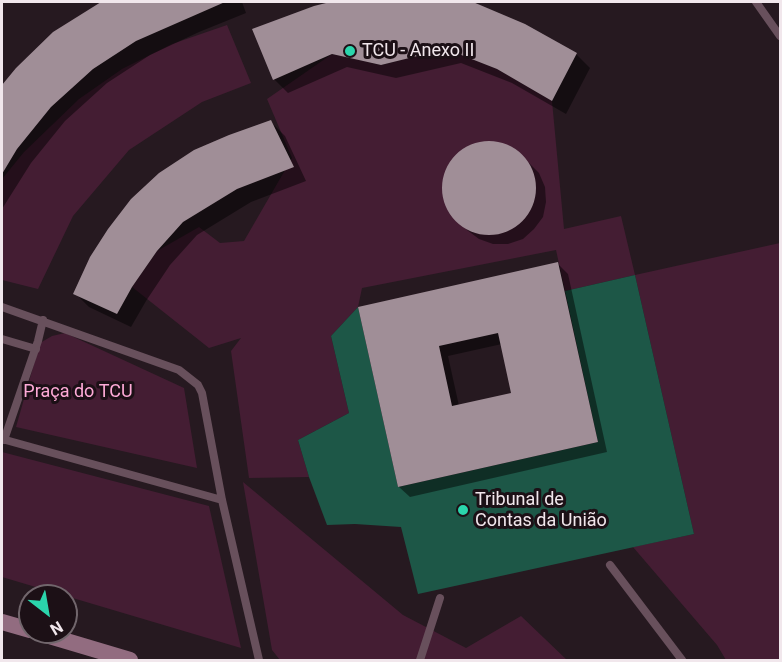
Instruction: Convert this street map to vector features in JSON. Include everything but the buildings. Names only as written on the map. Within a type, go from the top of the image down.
[{"type":"main road","points":[[2,622],[18,627]]},
{"type":"main road","points":[[76,644],[130,660]]},
{"type":"lane","points":[[756,2],[780,36]]},
{"type":"lane","points":[[2,307],[179,370],[198,385],[202,393],[222,500],[259,660]]},
{"type":"lane","points":[[43,320],[36,349],[3,440],[222,500]]},
{"type":"lane","points":[[2,339],[36,349]]},
{"type":"lane","points":[[610,565],[681,660]]},
{"type":"lane","points":[[420,660],[440,598]]},
{"type":"green space","points":[[227,25],[251,83],[202,102],[129,150],[73,216],[38,289],[2,280],[2,179],[24,152],[79,99],[122,69],[172,44]]},
{"type":"green space","points":[[446,49],[497,69],[552,101],[564,229],[621,216],[635,275],[565,291],[556,250],[362,288],[358,307],[331,336],[349,413],[298,440],[309,477],[249,478],[231,351],[241,338],[209,348],[132,287],[157,251],[199,227],[220,243],[244,241],[292,158],[267,99],[332,54],[381,65]]},
{"type":"green space","points":[[780,243],[780,660],[726,660],[717,645],[633,547],[694,534],[635,275]]},
{"type":"green space","name":"Praça do TCU","points":[[65,333],[184,388],[197,468],[16,427],[40,343],[52,336]]},
{"type":"green space","points":[[2,452],[209,506],[241,648],[78,600],[78,584],[26,584],[2,577]]},
{"type":"green space","points":[[243,482],[403,615],[466,648],[521,616],[567,660],[280,660],[272,650]]},
{"type":"shaded area","points":[[635,275],[694,534],[418,594],[401,527],[327,525],[298,440],[349,413],[331,336],[358,307],[398,487],[598,442],[565,291]]},
{"type":"place","name":"TCU - Anexo II","points":[[350,51]]},
{"type":"place","name":"Tribunal de Contas da União","points":[[463,510]]}]
